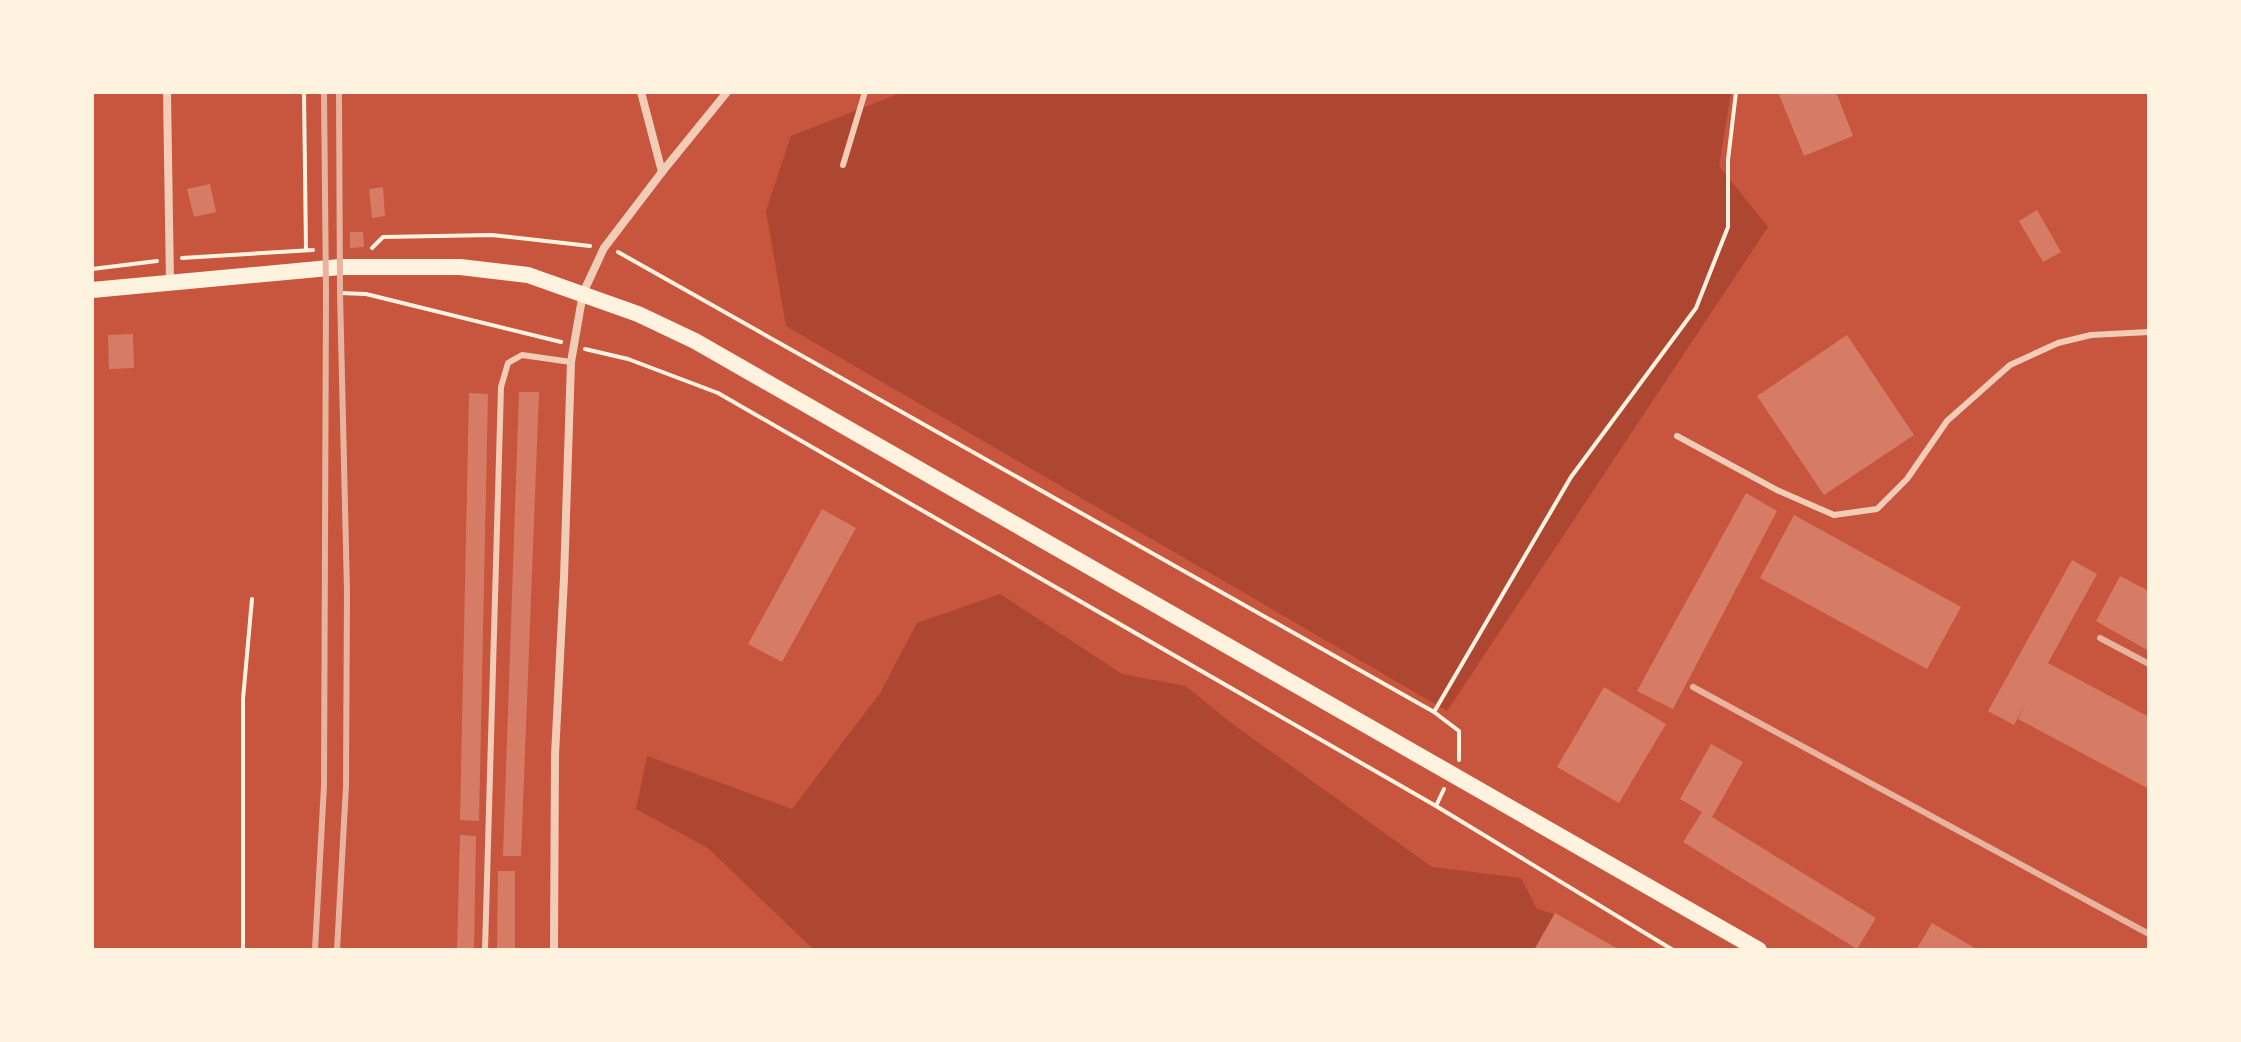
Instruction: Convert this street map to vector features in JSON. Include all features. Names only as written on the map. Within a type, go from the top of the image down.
[{"type":"main road","points":[[92,290],[340,267],[460,267],[528,275],[638,314],[695,341],[1451,775],[1734,944],[1759,950]]},
{"type":"street","points":[[167,92],[170,284]]},
{"type":"street","points":[[641,92],[662,172]]},
{"type":"street","points":[[554,950],[555,755],[571,362],[583,293],[604,248],[727,92]]},
{"type":"lane","points":[[843,165],[865,92]]},
{"type":"lane","points":[[1677,436],[1779,491],[1834,515],[1877,509],[1907,479],[1947,421],[2010,365],[2058,343],[2091,335],[2149,332]]},
{"type":"lane","points":[[485,950],[501,387],[508,363],[522,355],[571,362]]},
{"type":"path","points":[[304,92],[306,250]]},
{"type":"path","points":[[1434,712],[1571,477],[1696,308],[1728,227],[1728,160],[1736,92]]},
{"type":"path","points":[[604,248],[622,254],[1434,712],[1459,731],[1459,759],[1436,806]]},
{"type":"path","points":[[340,293],[366,294],[628,359],[718,393],[1436,806],[1673,950]]},
{"type":"path","points":[[243,950],[243,699],[252,599]]},
{"type":"shaded area","points":[[903,92],[1731,92],[1719,166],[1768,227],[1447,711],[786,326],[766,211],[791,136]]},
{"type":"shaded area","points":[[1000,594],[1122,674],[1186,686],[1231,723],[1432,867],[1521,878],[1537,909],[1557,915],[1535,950],[814,950],[708,848],[636,809],[647,756],[792,809],[880,693],[917,623]]},
{"type":"building","points":[[1778,92],[1836,92],[1853,136],[1804,156]]},
{"type":"building","points":[[210,184],[216,212],[194,217],[187,189]]},
{"type":"building","points":[[383,187],[385,216],[372,218],[369,189]]},
{"type":"building","points":[[2037,210],[2061,252],[2043,262],[2019,221]]},
{"type":"building","points":[[350,232],[363,232],[364,247],[350,248]]},
{"type":"building","points":[[133,334],[134,368],[109,369],[108,335]]},
{"type":"building","points":[[1847,335],[1914,435],[1824,495],[1757,396]]},
{"type":"building","points":[[519,392],[539,392],[521,856],[503,856]]},
{"type":"building","points":[[469,393],[488,394],[479,821],[460,820]]},
{"type":"building","points":[[1746,493],[1777,511],[1673,709],[1637,691]]},
{"type":"building","points":[[822,509],[856,528],[782,662],[748,644]]},
{"type":"building","points":[[1794,515],[1961,607],[1927,669],[1760,578]]},
{"type":"building","points":[[2072,560],[2097,574],[2048,663],[2149,717],[2149,789],[2018,719],[2028,699],[2014,725],[1988,711]]},
{"type":"building","points":[[2120,576],[2149,591],[2149,651],[2096,621]]},
{"type":"building","points":[[1604,687],[1666,724],[1619,803],[1557,767]]},
{"type":"building","points":[[1711,744],[1743,762],[1712,817],[1876,918],[1857,949],[1683,842],[1702,812],[1680,799]]},
{"type":"building","points":[[460,835],[476,836],[474,950],[457,950]]},
{"type":"building","points":[[498,871],[515,871],[515,950],[497,950]]},
{"type":"building","points":[[1555,913],[1620,950],[1534,950]]},
{"type":"building","points":[[1932,923],[1978,950],[1916,950]]},
{"type":"railway","points":[[315,950],[324,786],[324,92]]},
{"type":"railway","points":[[337,950],[346,786],[347,591],[339,92]]},
{"type":"railway","points":[[2100,638],[2149,664]]},
{"type":"railway","points":[[1693,687],[2149,934]]}]
